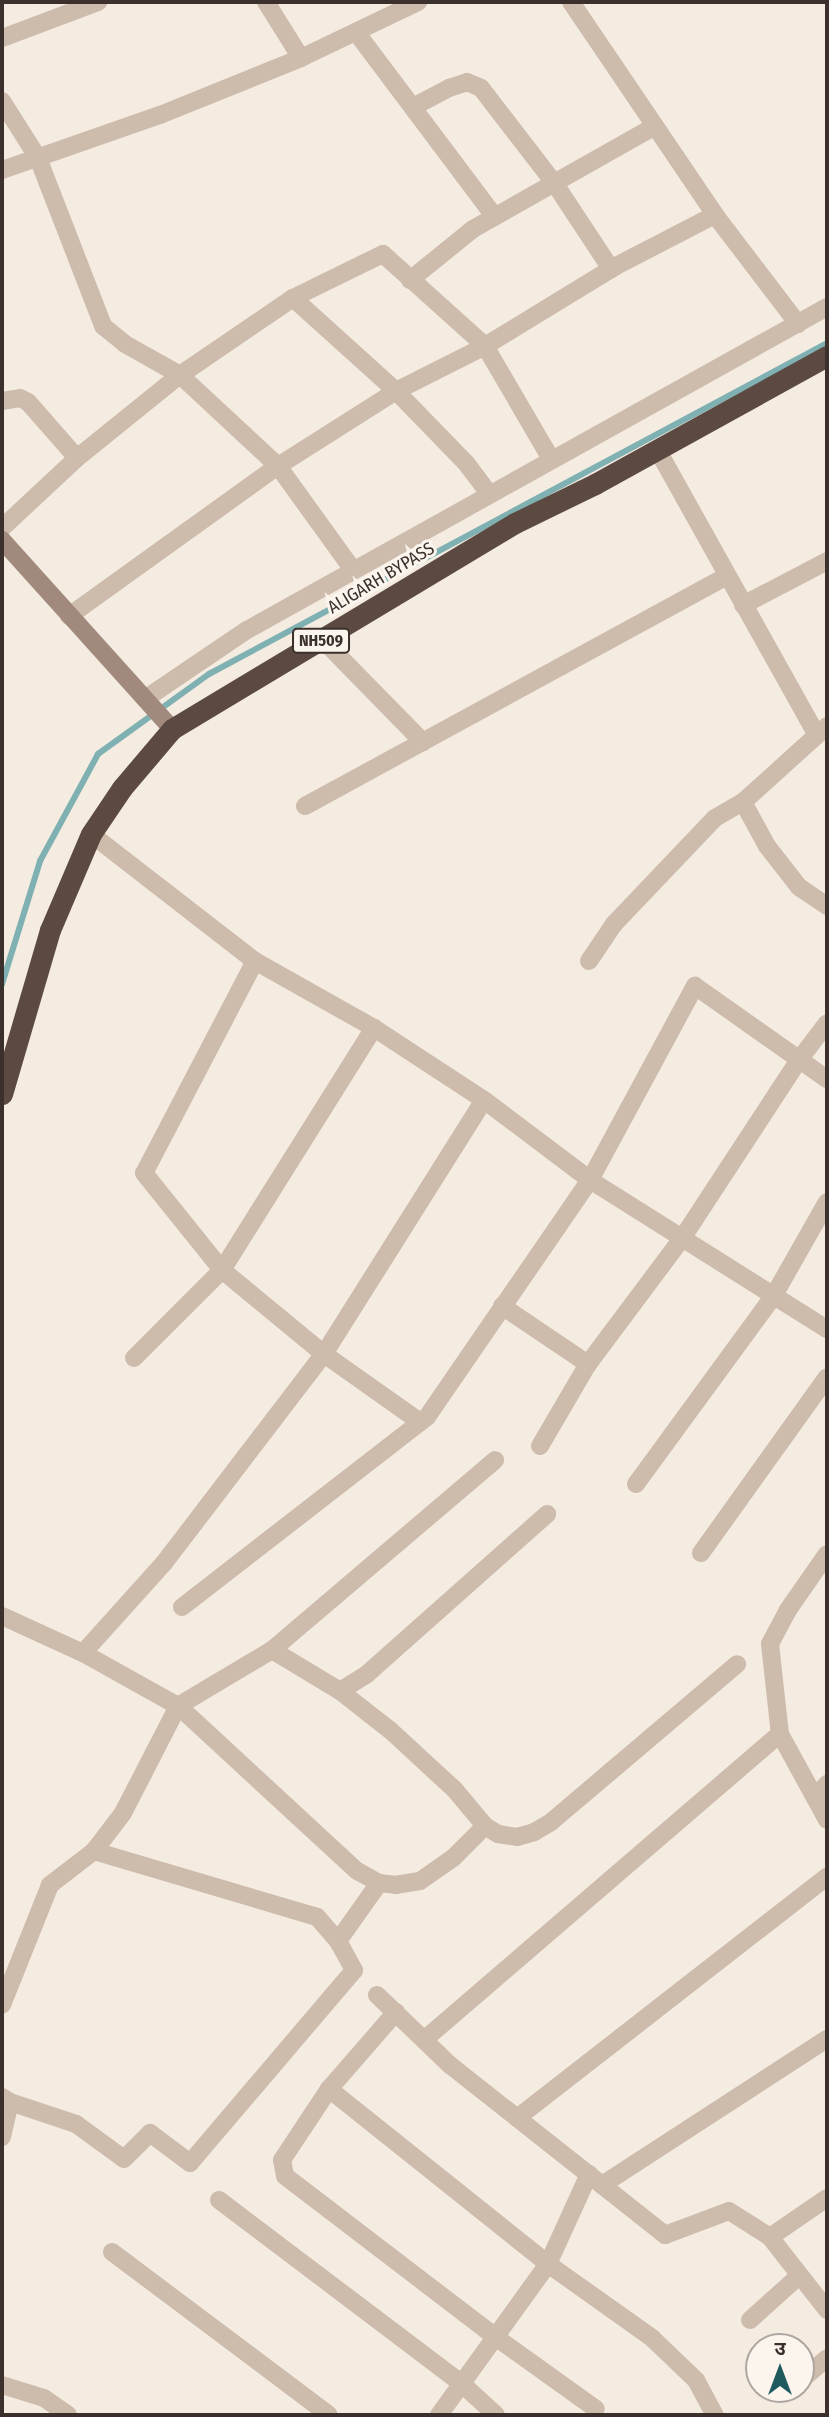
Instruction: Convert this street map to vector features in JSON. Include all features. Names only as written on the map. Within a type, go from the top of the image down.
[{"type":"highway","name":"ALIGARH BYPASS","points":[[3,1084],[50,930],[91,834],[169,725],[323,640],[515,523],[595,484],[827,356]]},
{"type":"street","points":[[2,38],[98,2]]},
{"type":"street","points":[[266,2],[301,58]]},
{"type":"street","points":[[2,170],[160,116],[301,58],[418,2]]},
{"type":"street","points":[[571,2],[715,215],[797,324]]},
{"type":"street","points":[[356,32],[495,217]]},
{"type":"street","points":[[413,107],[449,88],[467,82],[481,88],[555,184],[611,269]]},
{"type":"street","points":[[2,101],[38,158],[103,326],[125,344],[180,375],[278,466],[353,569]]},
{"type":"street","points":[[410,280],[449,245],[655,126]]},
{"type":"street","points":[[69,616],[278,466],[396,391],[485,346],[611,269],[715,215]]},
{"type":"street","points":[[2,528],[77,458],[180,375],[293,298],[383,254],[485,346],[551,459]]},
{"type":"street","points":[[293,298],[396,391],[466,463],[489,494]]},
{"type":"street","points":[[148,702],[247,629],[827,307]]},
{"type":"street","points":[[2,401],[20,398],[28,402],[77,458]]},
{"type":"street","points":[[589,961],[614,924],[715,818],[743,802],[822,730],[743,605],[657,449]]},
{"type":"street","points":[[2,540],[169,725]]},
{"type":"street","points":[[743,605],[827,561]]},
{"type":"street","points":[[305,806],[726,576]]},
{"type":"street","points":[[323,640],[423,742]]},
{"type":"street","points":[[743,802],[767,846],[799,887],[827,906]]},
{"type":"street","points":[[91,834],[255,961],[374,1028],[484,1100],[590,1180],[827,1329]]},
{"type":"street","points":[[255,961],[144,1173],[222,1270],[324,1354],[420,1422]]},
{"type":"street","points":[[182,1607],[427,1417],[590,1180],[695,986],[827,1079]]},
{"type":"street","points":[[540,1446],[588,1364],[683,1237],[799,1059],[827,1023]]},
{"type":"street","points":[[134,1358],[222,1270],[374,1028]]},
{"type":"street","points":[[83,1653],[164,1563],[324,1354],[484,1100]]},
{"type":"street","points":[[636,1484],[773,1297],[827,1202]]},
{"type":"street","points":[[502,1306],[588,1364]]},
{"type":"street","points":[[701,1553],[827,1377]]},
{"type":"street","points":[[2,2005],[50,1885],[94,1851],[123,1813],[178,1706],[272,1650],[495,1460]]},
{"type":"street","points":[[340,1691],[367,1674],[547,1514]]},
{"type":"street","points":[[827,1554],[788,1610],[770,1644],[780,1734],[821,1791],[827,1820]]},
{"type":"street","points":[[2,1618],[83,1653],[178,1706],[358,1871],[379,1883],[396,1885],[421,1881],[453,1858],[485,1826]]},
{"type":"street","points":[[272,1650],[340,1691],[426,1761],[485,1826],[498,1834],[517,1837],[534,1832],[551,1822],[737,1664]]},
{"type":"street","points":[[425,2039],[780,1734]]},
{"type":"street","points":[[2,2137],[6,2099],[76,2124],[124,2159],[150,2133],[190,2163],[354,1970],[338,1941],[317,1917],[94,1851]]},
{"type":"street","points":[[517,2118],[827,1877]]},
{"type":"street","points":[[338,1941],[379,1883]]},
{"type":"street","points":[[376,1995],[450,2065],[665,2235],[729,2211],[770,2237],[827,2310]]},
{"type":"street","points":[[396,2012],[329,2089],[282,2160],[285,2176],[494,2336],[596,2410]]},
{"type":"street","points":[[439,2415],[548,2264],[596,2180],[827,2039]]},
{"type":"street","points":[[329,2089],[548,2264],[652,2338],[696,2381],[715,2415]]},
{"type":"street","points":[[770,2237],[827,2198]]},
{"type":"street","points":[[219,2200],[461,2383],[496,2415]]},
{"type":"street","points":[[112,2252],[329,2415]]},
{"type":"street","points":[[750,2320],[800,2275]]},
{"type":"street","points":[[2,2385],[41,2407],[68,2415]]},
{"type":"waterway","points":[[2,984],[40,861],[98,754],[209,674],[827,343]]}]
